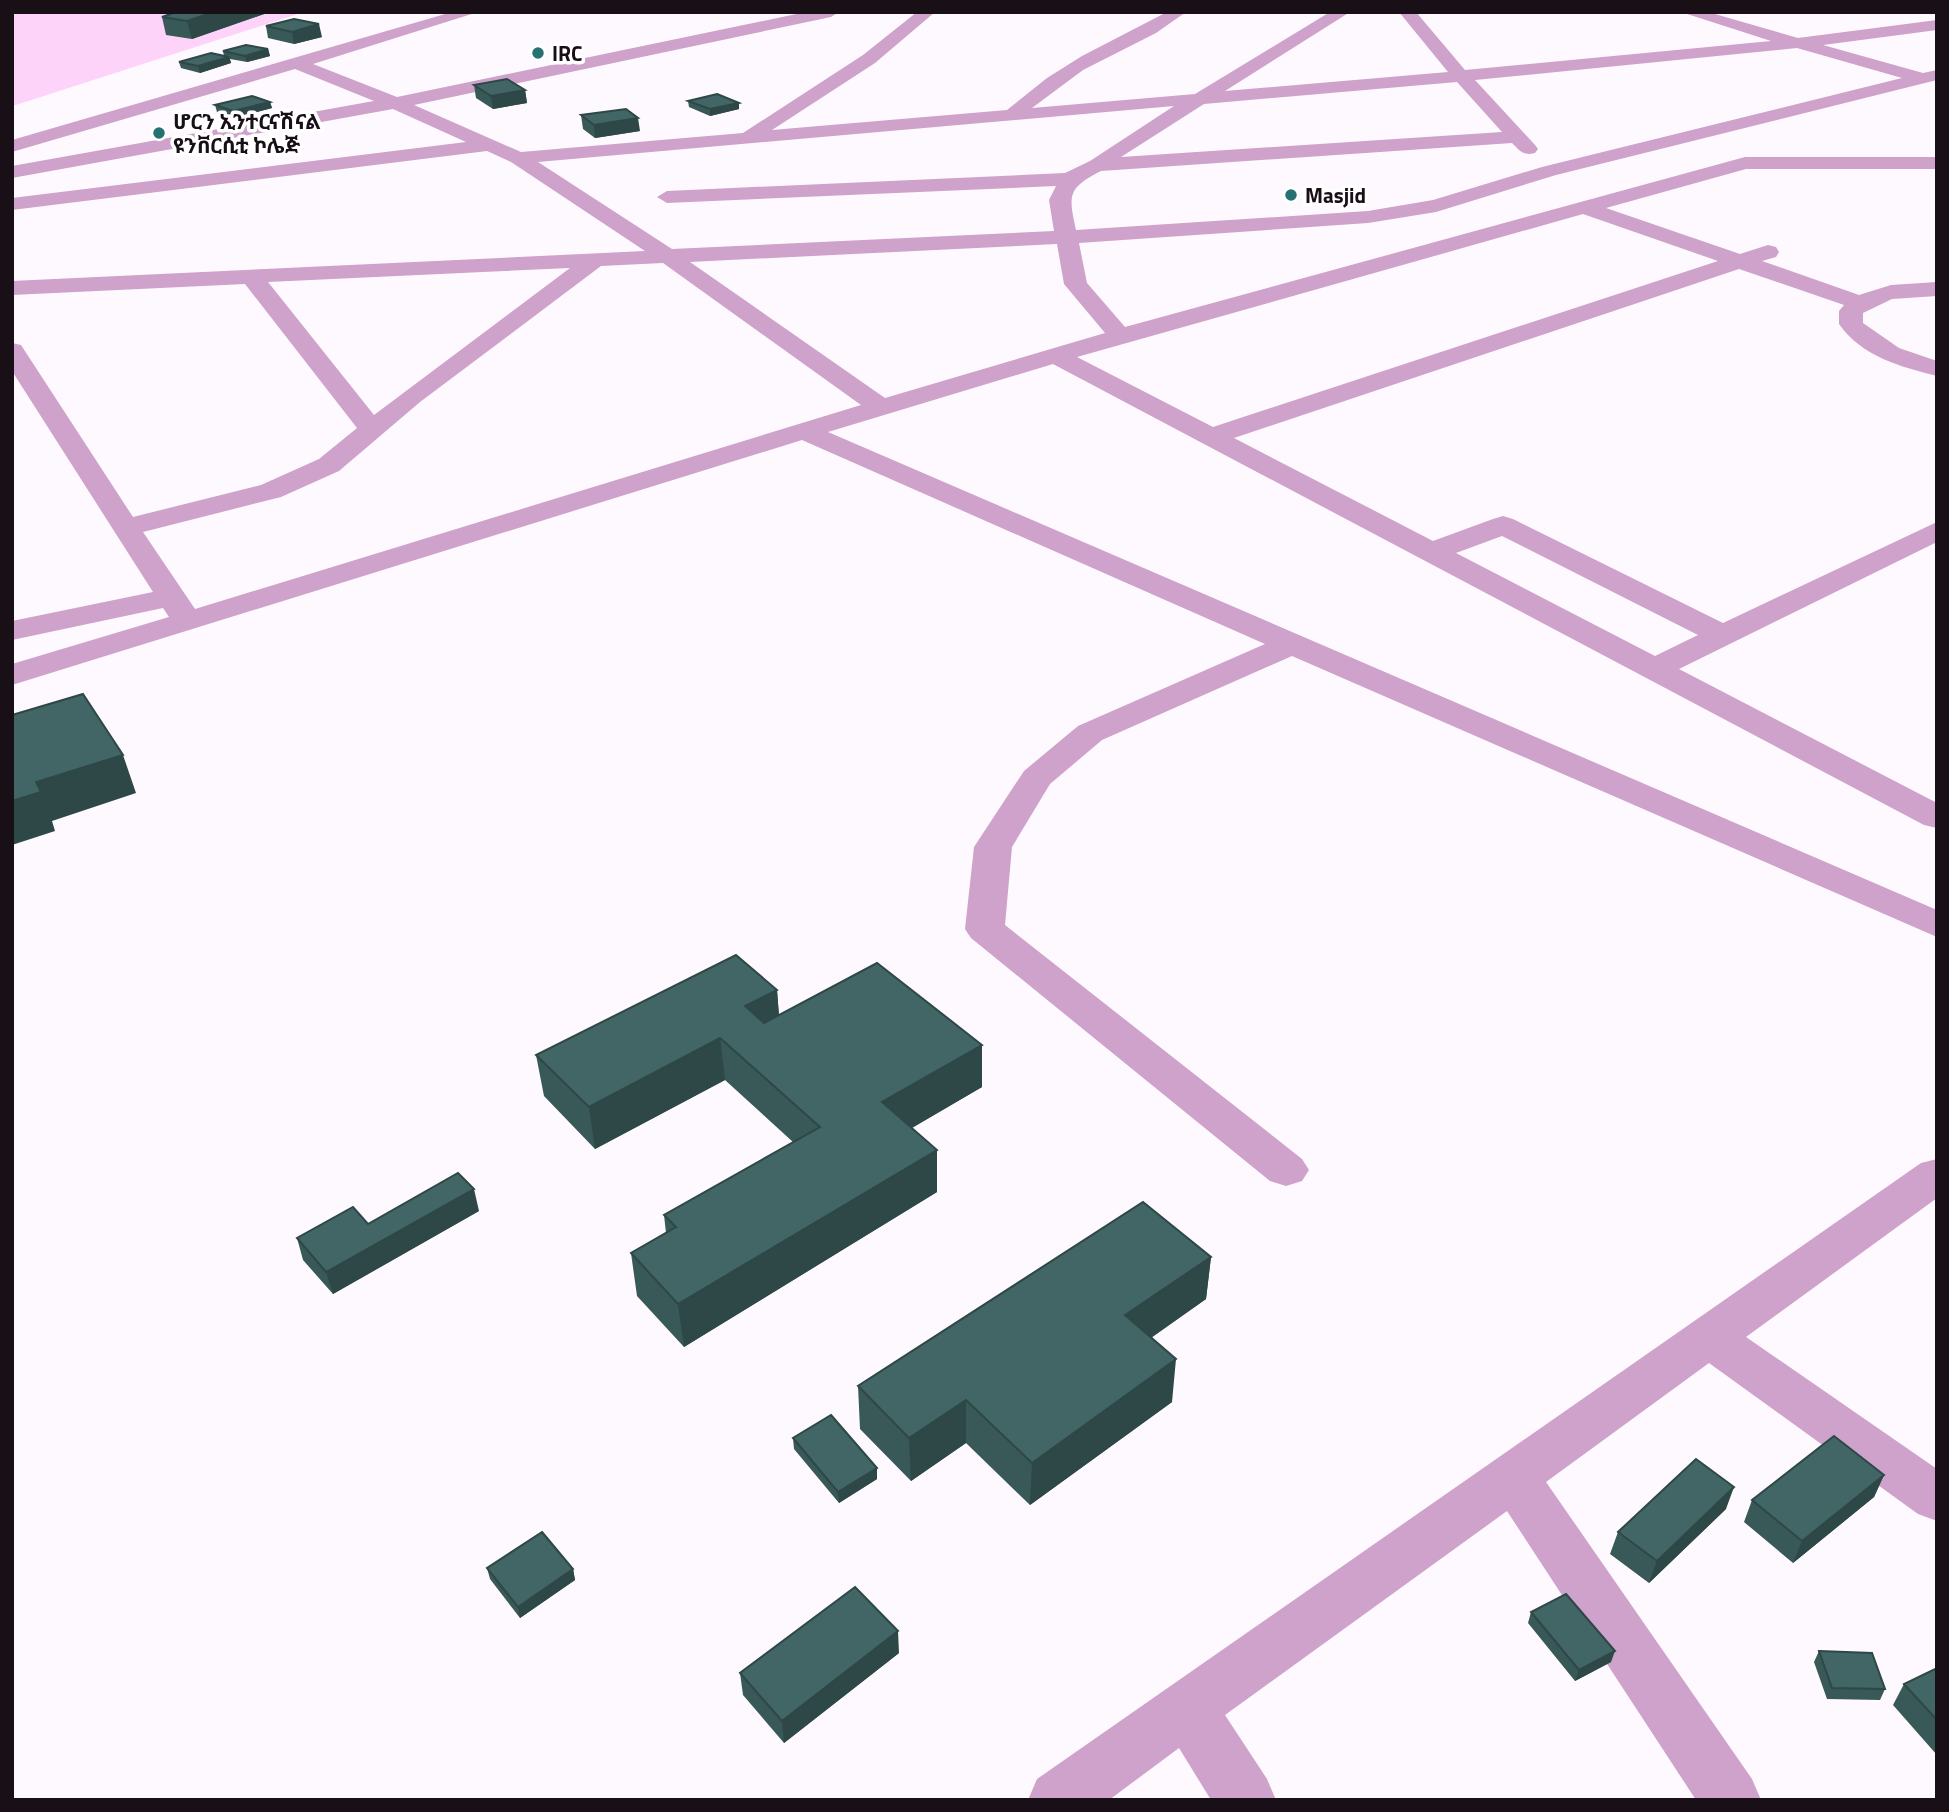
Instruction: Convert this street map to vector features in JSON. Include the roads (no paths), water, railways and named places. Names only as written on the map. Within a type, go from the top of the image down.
[{"type":"street","points":[[12,146],[470,12]]},
{"type":"street","points":[[12,172],[395,103],[831,12]]},
{"type":"street","points":[[717,160],[869,59],[927,12]]},
{"type":"street","points":[[1011,116],[1045,85],[1100,54],[1135,40],[1178,12]]},
{"type":"street","points":[[667,197],[1069,179],[1097,165],[1342,12]]},
{"type":"street","points":[[1407,12],[1460,76],[1549,171]]},
{"type":"street","points":[[1689,12],[1932,79]]},
{"type":"street","points":[[1869,16],[1937,25]]},
{"type":"street","points":[[518,158],[1460,76],[1799,43],[1937,25]]},
{"type":"street","points":[[296,63],[395,103],[518,158],[626,228],[881,407]]},
{"type":"street","points":[[12,288],[1066,236],[1368,217],[1436,206],[1549,171],[1932,79]]},
{"type":"street","points":[[1097,165],[1517,137]]},
{"type":"street","points":[[12,204],[489,145]]},
{"type":"street","points":[[12,675],[180,609],[804,431],[1120,336],[1745,163],[1937,163]]},
{"type":"street","points":[[626,228],[697,175]]},
{"type":"street","points":[[1069,179],[1059,200],[1076,284],[1120,336]]},
{"type":"street","points":[[1614,200],[1888,292]]},
{"type":"street","points":[[1585,208],[1860,303]]},
{"type":"street","points":[[1210,437],[1768,252]]},
{"type":"street","points":[[126,527],[271,491],[329,466],[596,258]]},
{"type":"street","points":[[251,276],[372,430]]},
{"type":"street","points":[[1937,289],[1888,292],[1860,303],[1851,311],[1851,324],[1863,338],[1887,352],[1937,369]]},
{"type":"street","points":[[12,350],[180,609]]},
{"type":"street","points":[[1055,355],[1654,669],[1928,803]]},
{"type":"street","points":[[804,431],[1937,925]]},
{"type":"street","points":[[1431,552],[1503,525],[1722,635]]},
{"type":"street","points":[[1654,669],[1937,531]]},
{"type":"street","points":[[12,631],[180,609]]},
{"type":"street","points":[[1286,1170],[985,929],[993,846],[1036,778],[1090,733],[1292,644]]},
{"type":"street","points":[[1058,1800],[1937,1175]]},
{"type":"street","points":[[1709,1337],[1937,1498]]},
{"type":"street","points":[[1513,1476],[1731,1800]]},
{"type":"street","points":[[1187,1708],[1246,1800]]},
{"type":"place","name":"IRC","points":[[538,53]]},
{"type":"place","name":"ሆርን ኢንተርናሽናል ዩንቨርሲቲ ኮሌጅ","points":[[159,133]]},
{"type":"place","name":"Masjid","points":[[1291,195]]}]
